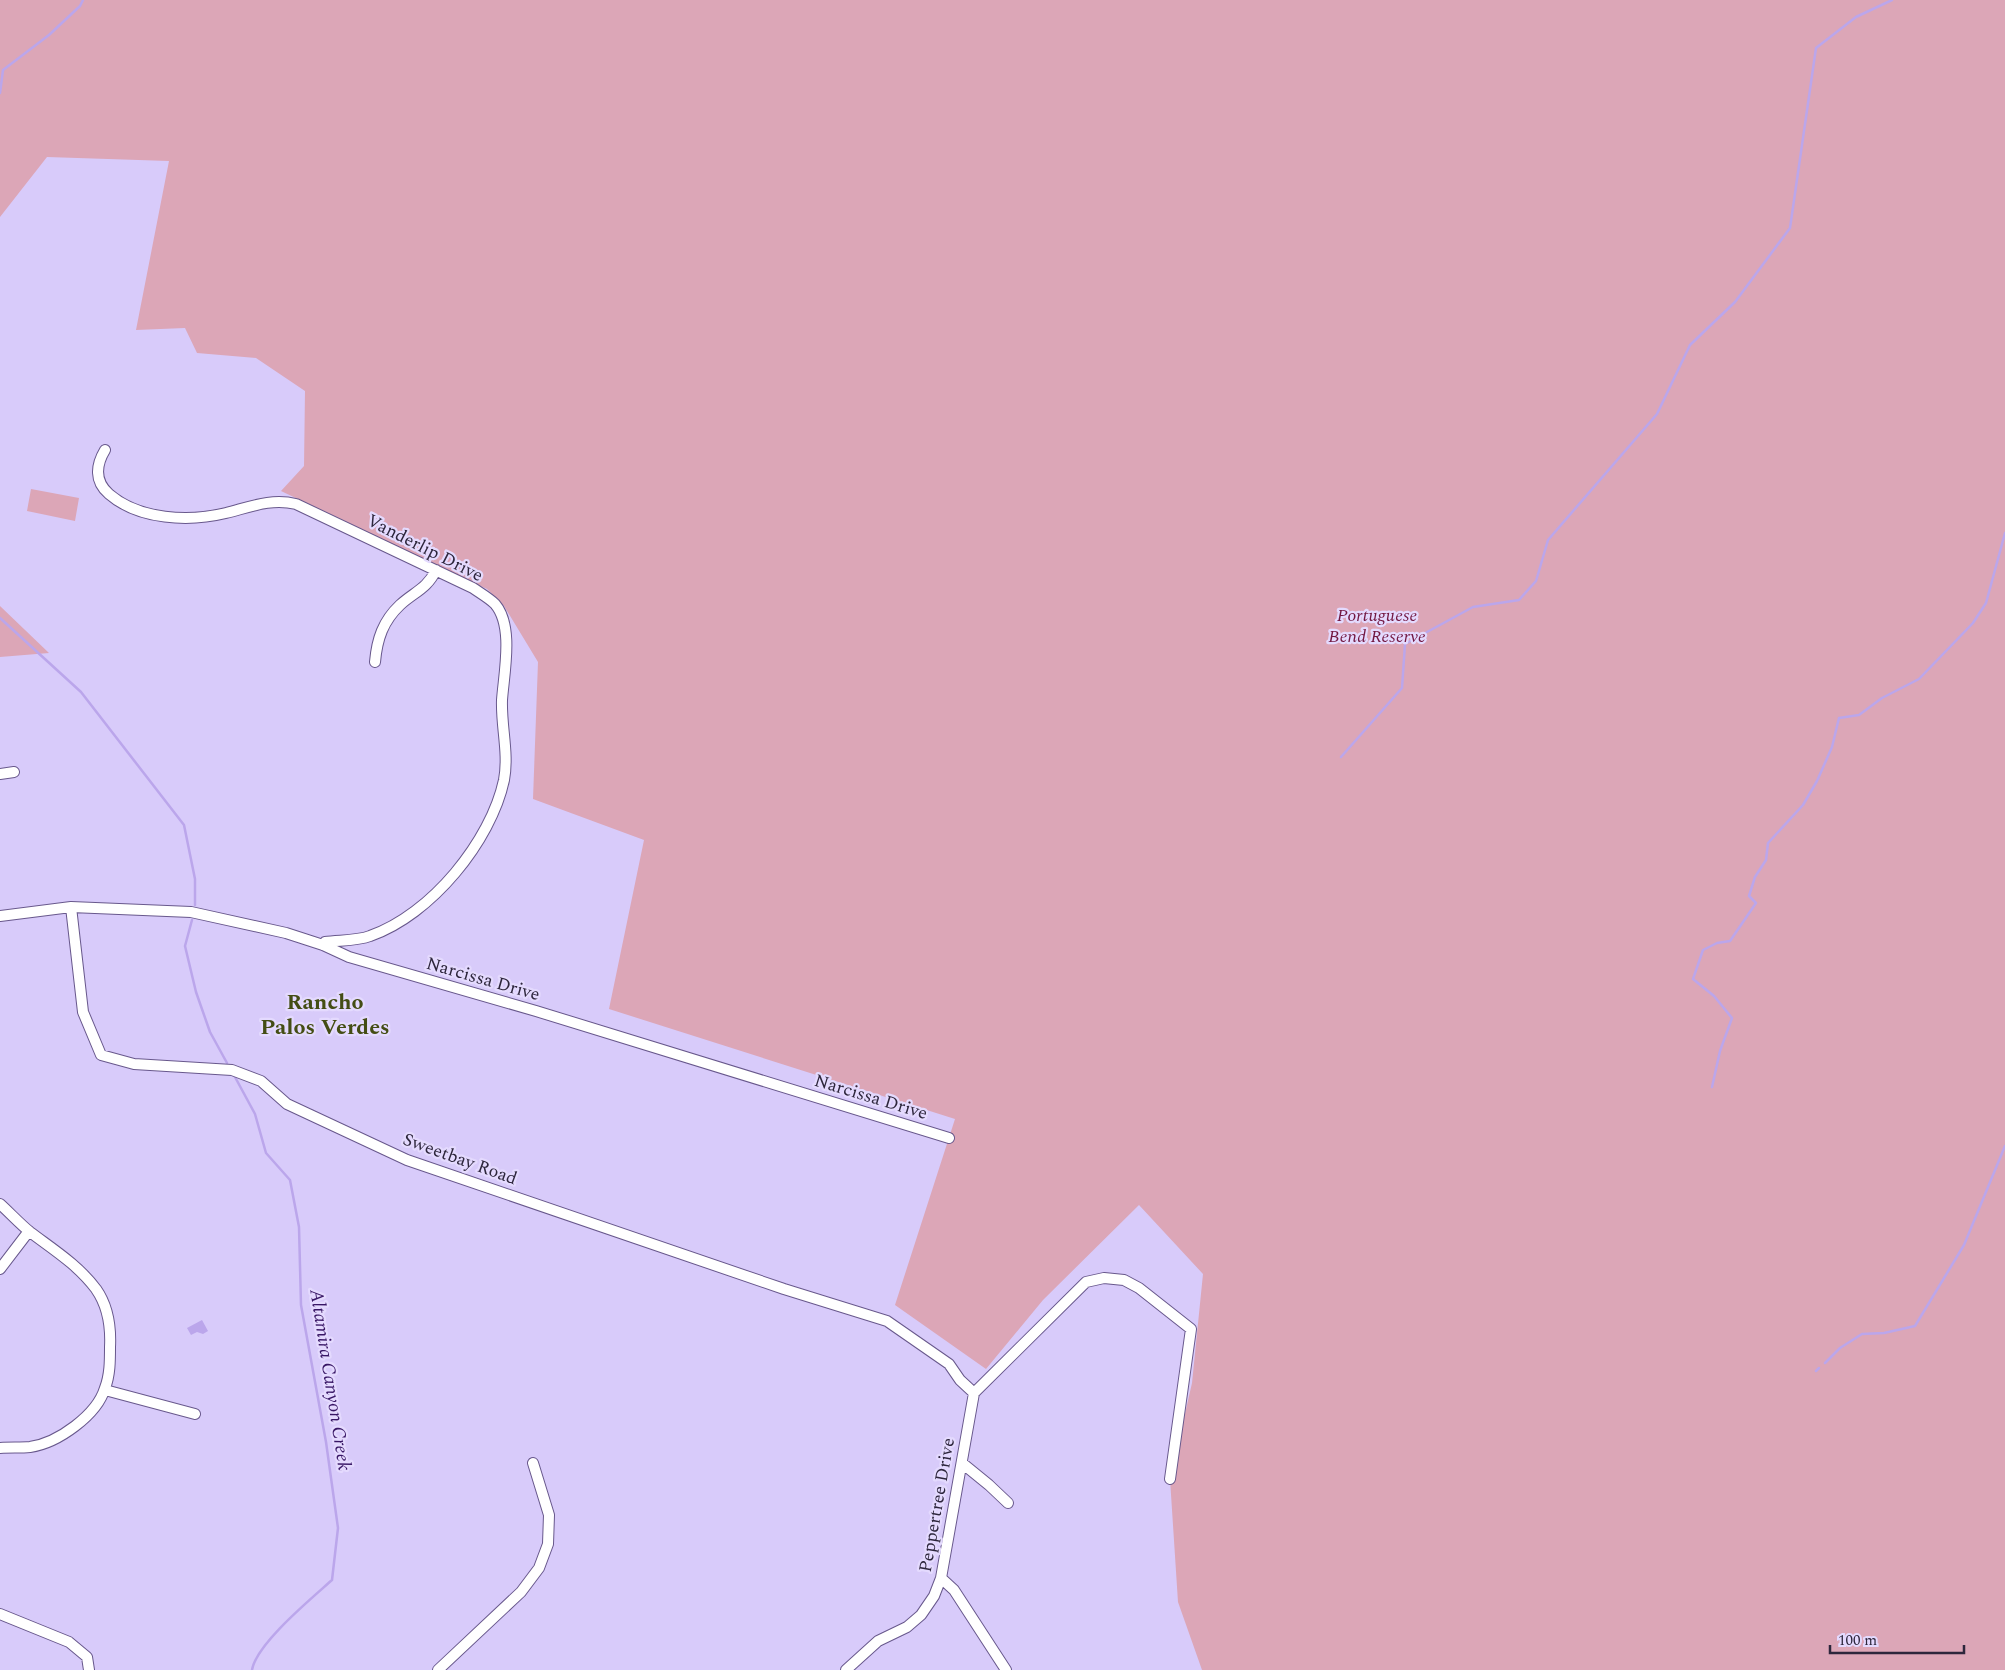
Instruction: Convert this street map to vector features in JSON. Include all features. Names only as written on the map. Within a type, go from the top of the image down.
[{"type":"street","name":"Vanderlip Drive","points":[[105,450],[97,468],[100,481],[105,490],[111,496],[150,514],[202,517],[272,501],[296,504],[474,588],[494,604],[503,618],[506,632],[502,706],[506,758],[504,779],[490,820],[472,851],[449,880],[423,905],[370,937],[325,942],[323,945]]},
{"type":"street","points":[[375,662],[376,644],[384,626],[399,606],[430,581],[436,570]]},
{"type":"street","points":[[0,774],[14,772]]},
{"type":"street","name":"Narcissa Drive","points":[[0,916],[71,907],[191,912],[267,928],[323,945],[349,956],[520,1006],[949,1138]]},
{"type":"street","name":"Sweetbay Road","points":[[71,907],[83,1012],[101,1054],[134,1064],[232,1070],[260,1081],[287,1104],[407,1160],[784,1290],[887,1321],[949,1364],[960,1380],[974,1393]]},
{"type":"street","points":[[0,1204],[29,1231],[72,1263],[96,1290],[108,1315],[110,1339],[110,1366],[105,1390],[73,1428],[52,1440],[32,1446],[0,1448]]},
{"type":"street","points":[[0,1269],[29,1231]]},
{"type":"street","points":[[974,1393],[1086,1282],[1104,1278],[1124,1280],[1139,1288],[1191,1329],[1170,1479]]},
{"type":"street","points":[[105,1390],[195,1414]]},
{"type":"street","name":"Peppertree Drive","points":[[846,1670],[878,1641],[907,1627],[921,1614],[934,1596],[941,1578],[974,1393]]},
{"type":"street","points":[[438,1670],[521,1592],[539,1568],[548,1544],[549,1515],[533,1463]]},
{"type":"street","points":[[962,1463],[989,1485],[1008,1504]]},
{"type":"street","points":[[941,1578],[954,1590],[1006,1670]]},
{"type":"street","points":[[0,1614],[69,1642],[87,1657],[89,1670]]},
{"type":"green space","name":"Portuguese Bend Reserve","points":[[0,0],[2005,0],[2005,1670],[1202,1670],[1178,1602],[1170,1479],[1192,1383],[1203,1274],[1139,1205],[1043,1300],[986,1369],[895,1305],[955,1119],[609,1009],[644,840],[533,799],[538,662],[504,606],[487,589],[281,491],[304,466],[305,391],[256,358],[197,353],[185,328],[136,330],[169,161],[47,157],[0,217]]},
{"type":"green space","points":[[31,489],[79,498],[75,521],[27,511]]},
{"type":"green space","points":[[0,606],[49,653],[0,657]]},
{"type":"shaded area","points":[[202,1320],[208,1331],[203,1334],[197,1332],[191,1335],[187,1328]]},
{"type":"waterway","name":"Altamira Canyon Creek","points":[[0,93],[3,70],[49,35],[80,6],[83,0]]},
{"type":"waterway","points":[[1341,757],[1402,688],[1405,644],[1473,607],[1519,600],[1536,581],[1548,540],[1657,414],[1690,345],[1735,302],[1790,228],[1816,48],[1856,17],[1892,0]]},
{"type":"waterway","points":[[1712,1087],[1720,1051],[1732,1018],[1714,996],[1693,979],[1703,950],[1717,943],[1730,941],[1756,903],[1749,896],[1755,877],[1766,860],[1768,843],[1803,805],[1817,781],[1832,747],[1839,718],[1859,715],[1882,698],[1919,679],[1973,623],[1986,603],[2005,533]]},
{"type":"waterway","name":"Altamira Canyon Creek","points":[[0,618],[81,692],[184,825],[195,879],[195,905]]},
{"type":"waterway","name":"Altamira Canyon Creek","points":[[192,920],[185,946],[196,992],[210,1032],[227,1063]]},
{"type":"waterway","name":"Altamira Canyon Creek","points":[[235,1077],[255,1114],[266,1153],[290,1180],[299,1227],[301,1305],[326,1442],[338,1528],[332,1580],[274,1635],[256,1659],[252,1670]]},
{"type":"waterway","points":[[1825,1363],[1840,1348],[1862,1334],[1884,1333],[1915,1326],[1964,1245],[2005,1146]]},
{"type":"waterway","points":[[1816,1371],[1819,1368]]},
{"type":"district","name":"Rancho Palos Verdes","points":[[325,1014]]}]
